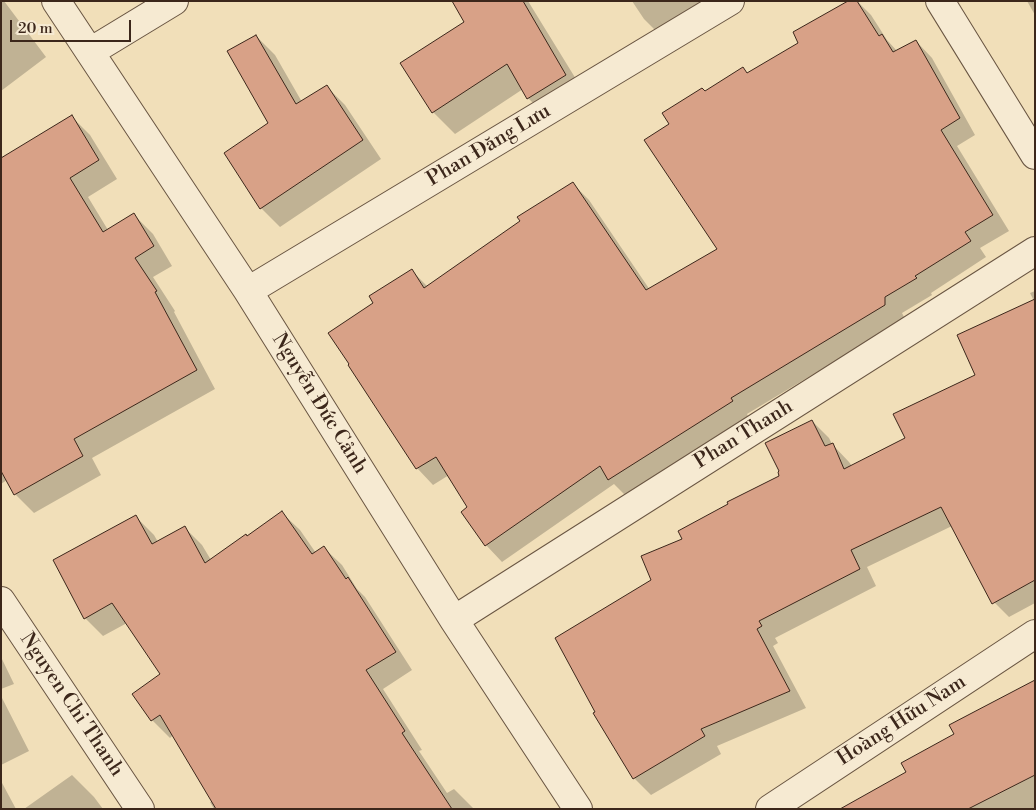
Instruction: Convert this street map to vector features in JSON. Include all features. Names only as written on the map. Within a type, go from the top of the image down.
[{"type":"street","name":"Nguyễn Đức Cảnh","points":[[56,1],[248,291],[454,620],[578,809]]},
{"type":"street","points":[[90,52],[174,1]]},
{"type":"street","name":"Phan Đăng Lưu","points":[[248,291],[730,1]]},
{"type":"street","points":[[940,1],[1035,155]]},
{"type":"street","name":"Phan Thanh","points":[[454,620],[1035,251]]},
{"type":"street","name":"Nguyen Chi Thanh","points":[[1,601],[140,809]]},
{"type":"street","name":"Hoàng Hữu Nam","points":[[770,809],[1035,634]]},
{"type":"building","points":[[452,1],[523,1],[566,75],[527,99],[507,64],[432,113],[400,63],[464,22]]},
{"type":"building","points":[[848,1],[857,1],[879,36],[882,34],[893,52],[916,40],[960,118],[941,130],[993,215],[965,232],[971,241],[915,276],[917,278],[885,297],[885,305],[731,398],[733,401],[608,480],[600,466],[485,546],[461,512],[467,507],[436,457],[416,469],[328,333],[373,303],[369,296],[412,269],[424,288],[520,221],[517,217],[573,182],[646,290],[717,249],[644,140],[669,124],[662,113],[702,88],[705,91],[743,67],[747,73],[798,43],[793,32]]},
{"type":"building","points":[[256,35],[296,104],[327,85],[363,140],[260,209],[224,153],[268,123],[227,51]]},
{"type":"building","points":[[72,115],[99,160],[70,178],[103,232],[134,213],[154,246],[135,258],[157,291],[155,292],[197,370],[74,439],[83,456],[14,495],[1,471],[1,158]]},
{"type":"building","points":[[1035,299],[1035,580],[992,604],[941,507],[851,550],[860,569],[759,621],[762,626],[757,629],[790,691],[701,729],[705,736],[633,779],[593,713],[595,712],[555,638],[651,580],[641,556],[682,539],[678,531],[728,504],[727,502],[779,476],[779,471],[765,443],[812,420],[825,446],[833,443],[844,469],[905,438],[893,414],[975,375],[957,335]]},
{"type":"building","points":[[282,511],[312,554],[324,546],[346,579],[348,577],[396,652],[366,670],[405,731],[402,733],[452,809],[216,809],[160,715],[151,721],[132,694],[160,674],[112,603],[84,619],[53,560],[136,515],[152,544],[185,526],[205,563]]},
{"type":"building","points":[[1035,680],[1035,775],[968,809],[840,809],[906,772],[901,763],[954,734],[949,725]]}]
